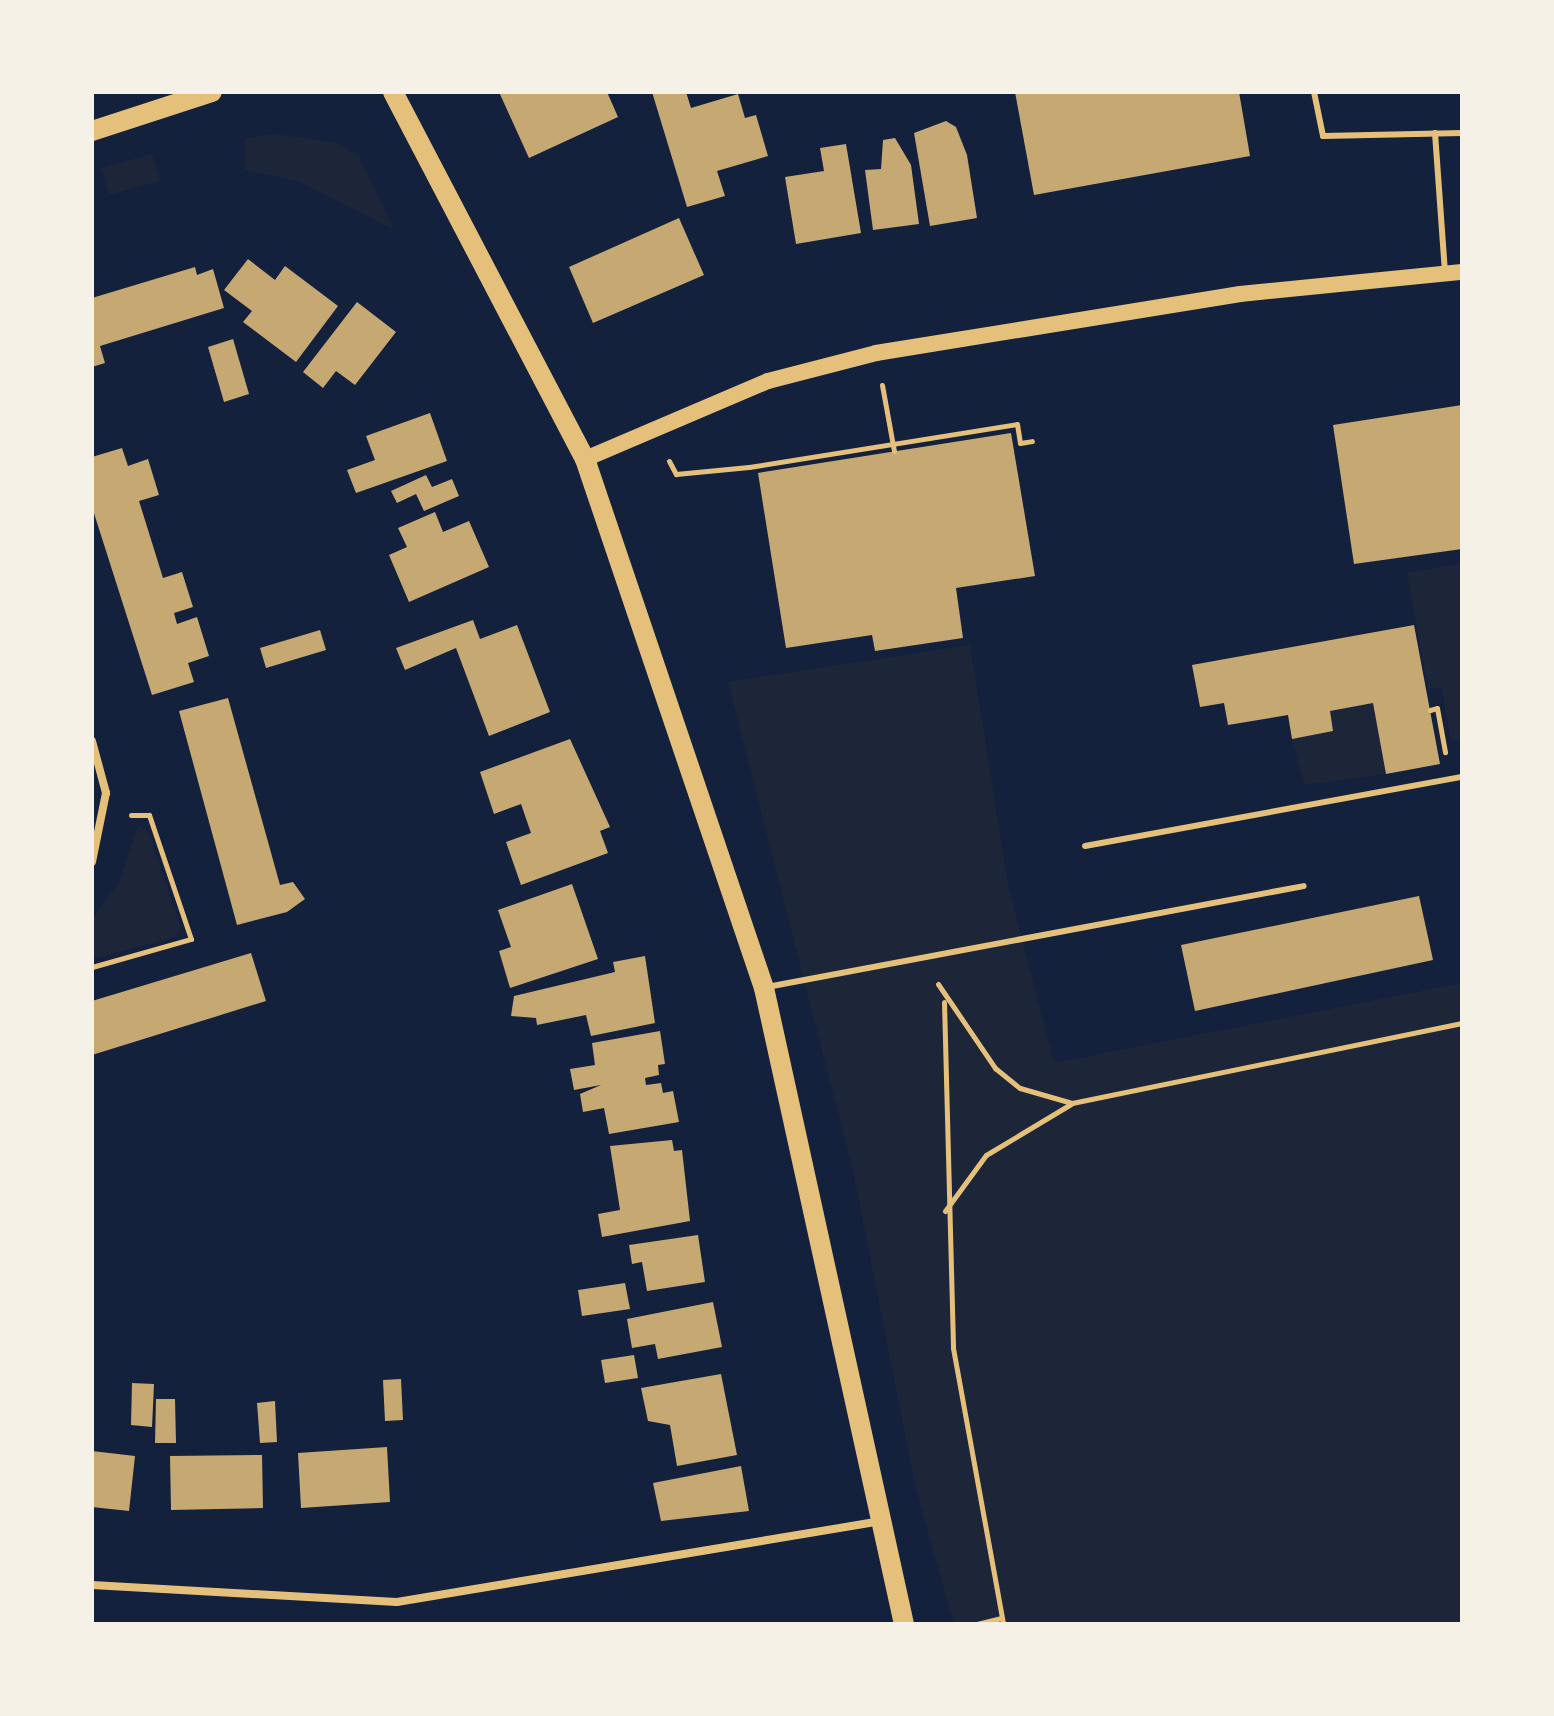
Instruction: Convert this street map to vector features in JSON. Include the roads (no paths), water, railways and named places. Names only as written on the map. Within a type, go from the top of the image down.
[{"type":"main road","points":[[92,131],[212,92]]},
{"type":"main road","points":[[393,92],[585,459],[764,988],[904,1624]]},
{"type":"main road","points":[[585,459],[768,381],[876,353],[1025,324],[1453,272]]},
{"type":"street","points":[[92,741],[105,815],[92,862]]},
{"type":"street","points":[[92,1585],[397,1602],[882,1521]]},
{"type":"lane","points":[[1314,92],[1323,136],[1462,133]]},
{"type":"lane","points":[[1435,133],[1453,272]]},
{"type":"lane","points":[[1085,846],[1462,777]]},
{"type":"lane","points":[[764,988],[1304,886]]}]
